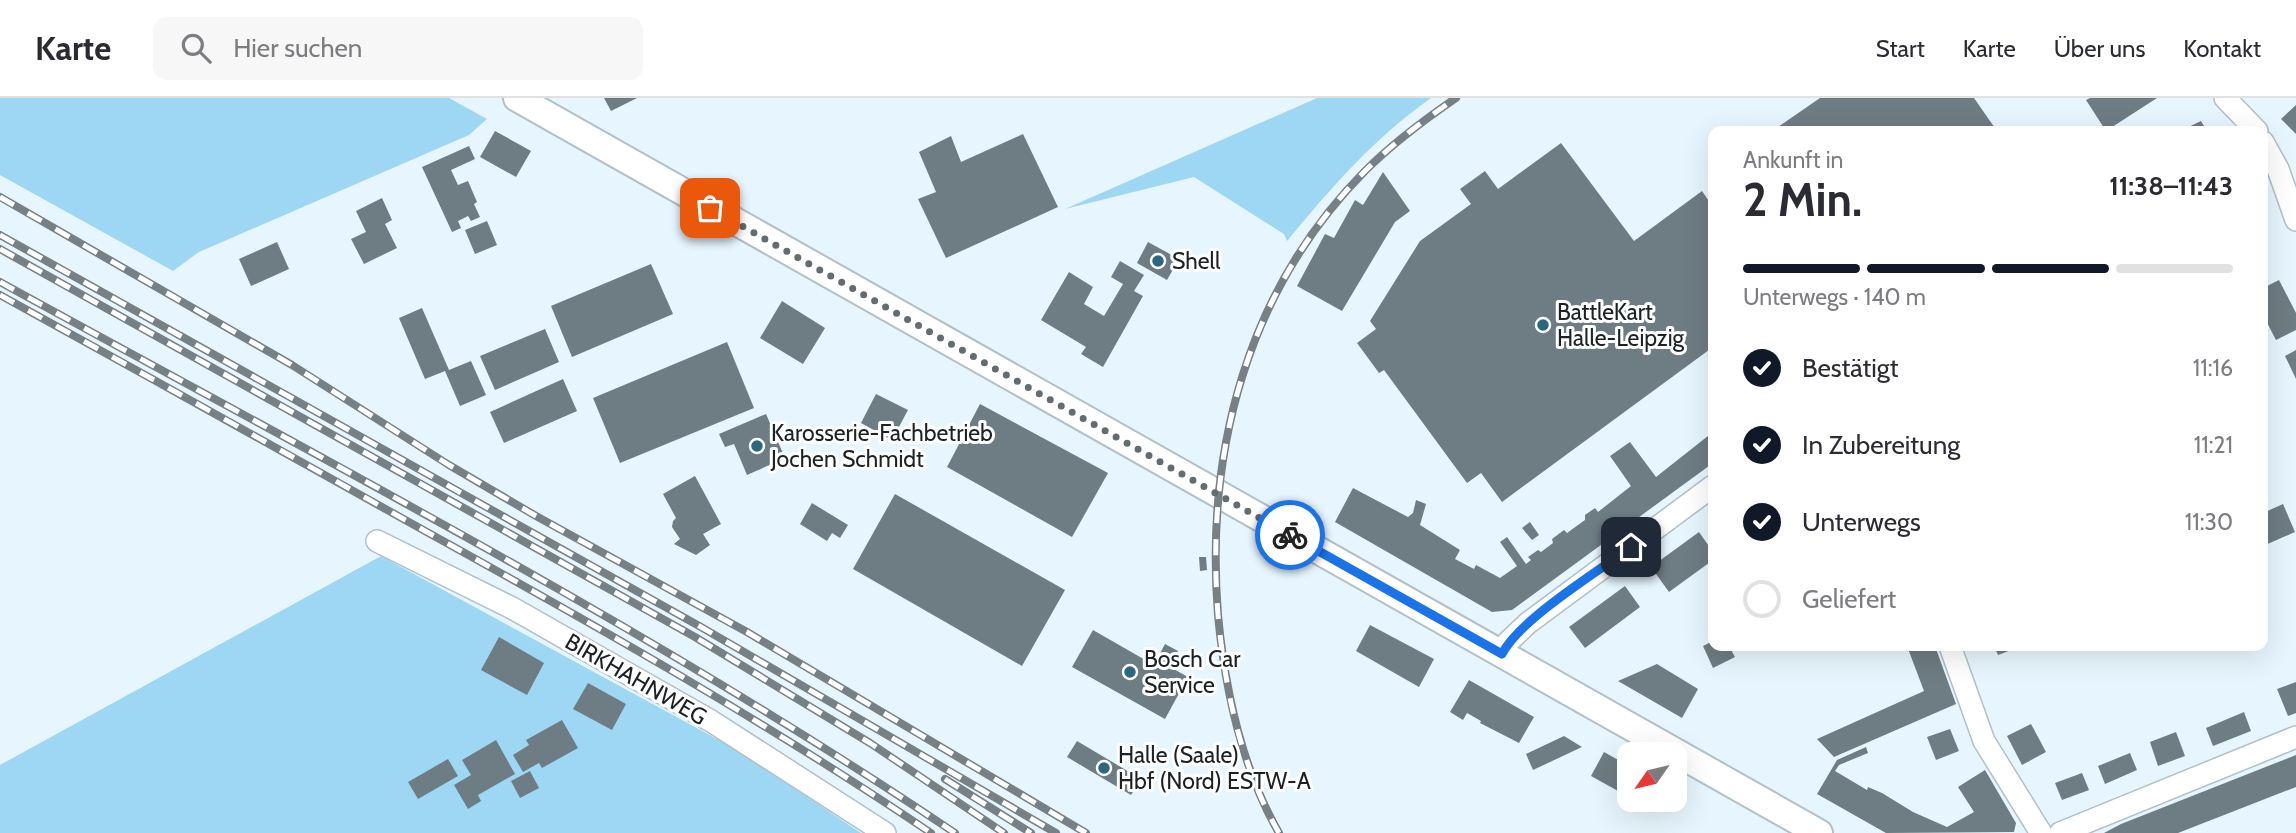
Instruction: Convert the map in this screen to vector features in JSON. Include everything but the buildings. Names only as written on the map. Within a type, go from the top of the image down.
[{"type":"street","points":[[517,98],[1819,833]]},
{"type":"street","points":[[2225,98],[2251,126]]},
{"type":"street","points":[[2268,147],[2287,168],[2296,220]]},
{"type":"street","points":[[1502,654],[1508,642],[1528,623],[1708,490]]},
{"type":"street","name":"BIRKHAHNWEG","points":[[377,541],[512,608],[711,721],[885,833]]},
{"type":"street","points":[[1952,651],[1984,741],[2041,833]]},
{"type":"street","points":[[2060,833],[2296,737]]},
{"type":"shaded area","points":[[0,98],[449,98],[487,119],[469,135],[199,252],[173,271],[0,175]]},
{"type":"shaded area","points":[[1317,98],[1431,98],[1372,147],[1287,241],[1284,234],[1194,177],[1065,209]]},
{"type":"shaded area","points":[[381,556],[739,751],[861,833],[0,833],[0,765]]},
{"type":"railway","points":[[1279,833],[1254,782],[1245,755],[1230,700],[1221,643],[1216,554],[1219,493],[1228,434],[1242,376],[1263,321],[1290,268],[1324,218],[1365,171],[1409,132],[1456,98]]},
{"type":"railway","points":[[0,197],[292,365],[449,465],[536,516],[747,632],[1086,833]]},
{"type":"railway","points":[[0,235],[701,627],[1056,833]]},
{"type":"railway","points":[[0,249],[695,637],[870,743],[1004,833]]},
{"type":"railway","points":[[0,282],[604,615],[840,758],[955,833]]},
{"type":"railway","points":[[0,295],[618,639],[745,714],[931,833]]},
{"type":"railway","points":[[945,779],[1031,833]]},
{"type":"way so far","points":[[710,208],[1290,535]]},
{"type":"place","name":"Shell","points":[[1158,261]]},
{"type":"place","name":"BattleKart Halle-Leipzig","points":[[1543,325]]},
{"type":"place","name":"Karosserie-Fachbetrieb Jochen Schmidt","points":[[757,446]]},
{"type":"place","name":"Bosch Car Service","points":[[1130,672]]},
{"type":"place","name":"Halle (Saale) Hbf (Nord) ESTW-A","points":[[1104,768]]},
{"type":"route","points":[[1290,535],[1502,654],[1508,642],[1528,623],[1631,547]]}]
